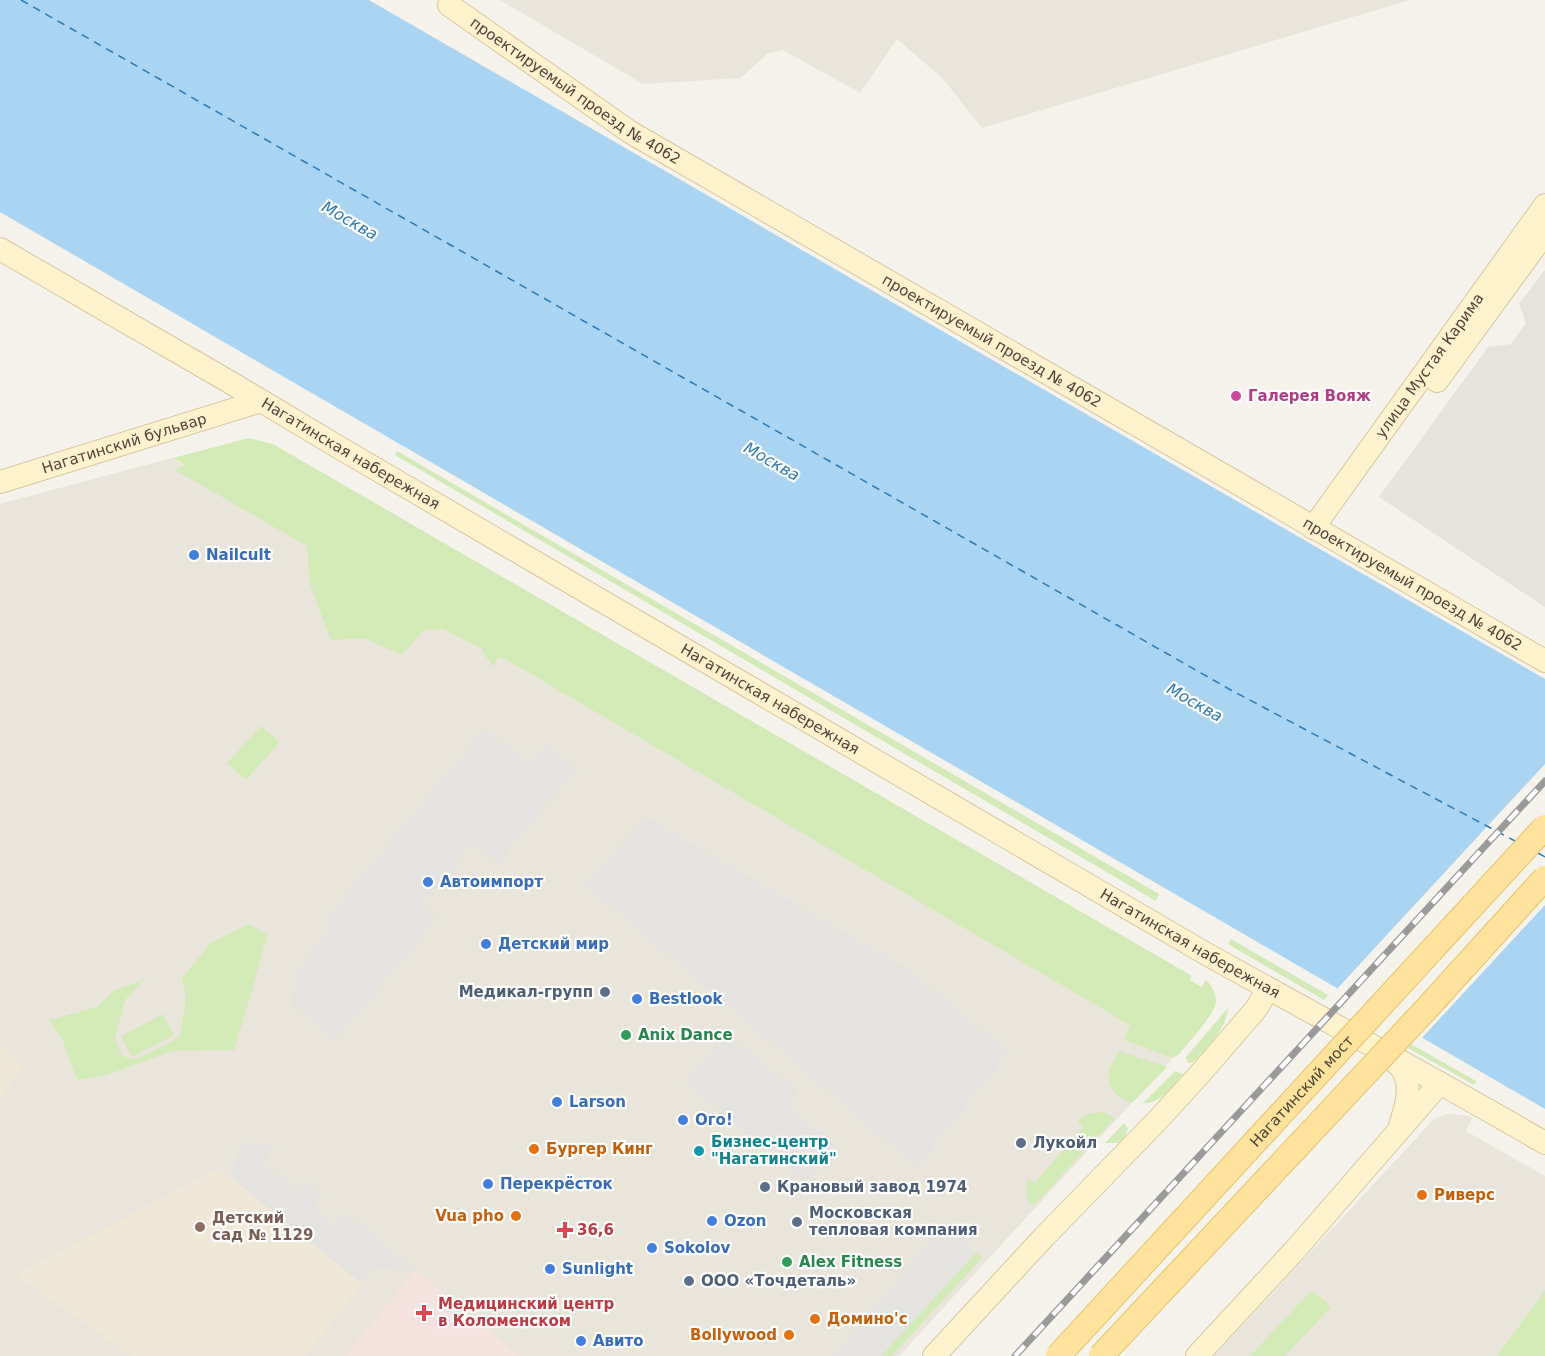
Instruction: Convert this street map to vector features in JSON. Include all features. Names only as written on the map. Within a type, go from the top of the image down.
[{"type":"main road","name":"проектируемый проезд № 4062","points":[[445,2],[630,132],[1324,525],[1545,643]]},
{"type":"main road","name":"улица Мустая Карима","points":[[1324,525],[1545,205]]},
{"type":"main road","name":"улица Мустая Карима","points":[[1324,525],[1545,233]]},
{"type":"main road","name":"Нагатинская набережная","points":[[0,249],[1268,989],[1545,1143]]},
{"type":"main road","name":"Нагатинский бульвар","points":[[0,482],[207,417],[219,406],[233,384]]},
{"type":"main road","points":[[207,417],[261,401]]},
{"type":"main road","name":"проектируемый проезд № 4062","points":[[1324,525],[1362,554],[1545,661]]},
{"type":"main road","name":"Нагатинский мост","points":[[1058,1356],[1545,827]]},
{"type":"main road","points":[[1101,1356],[1429,1006],[1545,878]]},
{"type":"main road","points":[[934,1356],[1044,1237],[1177,1099],[1256,1009],[1268,989]]},
{"type":"main road","points":[[1390,1056],[1403,1071],[1409,1087],[1398,1131]]},
{"type":"main road","points":[[1197,1356],[1295,1250],[1440,1083]]},
{"type":"shaded area","points":[[500,0],[1410,0],[982,128],[943,79],[897,39],[860,93],[783,50],[767,54],[741,78],[643,84]]},
{"type":"shaded area","points":[[1545,270],[1545,607],[1379,497],[1488,347],[1511,344],[1526,323],[1519,304]]},
{"type":"shaded area","points":[[172,458],[358,566],[380,598],[505,659],[1131,1025],[1124,1040],[1173,1058],[899,1356],[0,1356],[0,504]]},
{"type":"shaded area","points":[[485,728],[529,764],[546,744],[578,770],[516,839],[499,865],[473,843],[422,904],[438,918],[336,1040],[291,1004],[298,969],[332,928],[324,921]]},
{"type":"shaded area","points":[[646,817],[909,970],[1009,1052],[917,1167],[584,884]]},
{"type":"shaded area","points":[[726,1033],[797,1091],[786,1104],[836,1145],[806,1182],[685,1082]]},
{"type":"shaded area","points":[[0,1045],[24,1067],[0,1098]]},
{"type":"shaded area","points":[[1446,1114],[1473,1117],[1466,1131],[1545,1176],[1545,1290],[1497,1356],[1214,1356],[1434,1119]]},
{"type":"shaded area","points":[[241,1142],[275,1147],[263,1162],[299,1190],[306,1181],[323,1194],[314,1207],[335,1224],[345,1211],[416,1270],[374,1269],[362,1284],[232,1178]]},
{"type":"shaded area","name":"Детский сад № 1129","points":[[219,1168],[362,1284],[305,1356],[131,1356],[16,1275]]},
{"type":"shaded area","points":[[950,1230],[976,1252],[881,1356],[833,1356],[931,1241],[943,1238]]},
{"type":"shaded area","name":"Медицинский центр в Коломенском","points":[[416,1270],[519,1356],[345,1356]]},
{"type":"green space","points":[[249,438],[273,444],[1192,976],[1190,980],[1202,987],[1206,980],[1216,999],[1211,1014],[1179,1054],[1173,1058],[1124,1040],[1130,1025],[505,659],[499,657],[493,667],[482,651],[483,649],[443,629],[424,630],[402,655],[364,638],[331,640],[310,585],[307,546],[175,470],[185,465],[173,458]]},
{"type":"green space","points":[[397,451],[1159,894],[1156,901],[395,455]]},
{"type":"green space","points":[[261,726],[280,742],[246,780],[227,763]]},
{"type":"green space","points":[[249,924],[267,935],[234,1050],[173,1051],[106,1075],[77,1080],[63,1041],[49,1020],[97,1007],[113,991],[145,979],[125,1000],[115,1037],[122,1056],[136,1060],[180,1037],[186,998],[182,978],[211,943]]},
{"type":"green space","points":[[1231,939],[1328,995],[1324,1000],[1228,944]]},
{"type":"green space","points":[[1228,1008],[1227,1016],[1216,1037],[1194,1062],[1188,1063],[1186,1057]]},
{"type":"green space","points":[[163,1014],[174,1035],[132,1057],[121,1036]]},
{"type":"green space","points":[[1411,1044],[1476,1081],[1474,1085],[1408,1048]]},
{"type":"green space","points":[[1119,1051],[1167,1067],[1132,1103],[1118,1096],[1110,1085],[1109,1071]]},
{"type":"green space","points":[[1175,1071],[1183,1074],[1166,1093],[1155,1101],[1143,1103]]},
{"type":"green space","points":[[1101,1112],[1115,1118],[1034,1205],[1031,1203],[1026,1191],[1027,1181],[1029,1179],[1035,1183],[1083,1127],[1078,1122],[1080,1120],[1088,1115]]},
{"type":"green space","points":[[1124,1123],[1128,1129],[1125,1137],[1118,1143],[1105,1143]]},
{"type":"green space","points":[[976,1252],[982,1258],[892,1356],[881,1356]]},
{"type":"green space","points":[[1312,1290],[1331,1307],[1285,1356],[1250,1356]]},
{"type":"green space","points":[[1545,1290],[1545,1356],[1497,1356]]},
{"type":"water","name":"Москва","points":[[0,0],[369,0],[1545,679],[1545,1109],[0,212]]},
{"type":"pier","points":[[1545,764],[1545,905],[1420,1040],[1335,991]]},
{"type":"ferry route","points":[[21,0],[1229,689],[1515,841]]},
{"type":"ferry route","points":[[1538,853],[1545,857]]},
{"type":"railway","points":[[1015,1356],[1545,781]]},
{"type":"place","name":"Галерея Вояж","points":[[1236,396]]},
{"type":"place","name":"Nailcult","points":[[194,555]]},
{"type":"place","name":"Автоимпорт","points":[[428,882]]},
{"type":"place","name":"Детский мир","points":[[486,944]]},
{"type":"place","name":"Медикал-групп","points":[[605,992]]},
{"type":"place","name":"Bestlook","points":[[637,999]]},
{"type":"place","name":"Anix Dance","points":[[626,1035]]},
{"type":"place","name":"Larson","points":[[557,1102]]},
{"type":"place","name":"Ого!","points":[[683,1120]]},
{"type":"place","name":"Лукойл","points":[[1021,1143]]},
{"type":"place","name":"Бургер Кинг","points":[[534,1149]]},
{"type":"place","name":"Бизнес-центр \"Нагатинский\"","points":[[699,1151]]},
{"type":"place","name":"Перекрёсток","points":[[488,1184]]},
{"type":"place","name":"Крановый завод 1974","points":[[765,1187]]},
{"type":"place","name":"Риверс","points":[[1422,1195]]},
{"type":"place","name":"Vua pho","points":[[516,1216]]},
{"type":"place","name":"Ozon","points":[[712,1221]]},
{"type":"place","name":"Московская тепловая компания","points":[[797,1222]]},
{"type":"place","name":"Детский сад № 1129","points":[[200,1227]]},
{"type":"place","name":"36,6","points":[[565,1230]]},
{"type":"place","name":"Sokolov","points":[[652,1248]]},
{"type":"place","name":"Alex Fitness","points":[[787,1262]]},
{"type":"place","name":"Sunlight","points":[[550,1269]]},
{"type":"place","name":"ООО «Точдеталь»","points":[[689,1281]]},
{"type":"place","name":"Медицинский центр в Коломенском","points":[[424,1313]]},
{"type":"place","name":"Домино'c","points":[[815,1319]]},
{"type":"place","name":"Bollywood","points":[[789,1335]]},
{"type":"place","name":"Авито","points":[[581,1341]]}]
